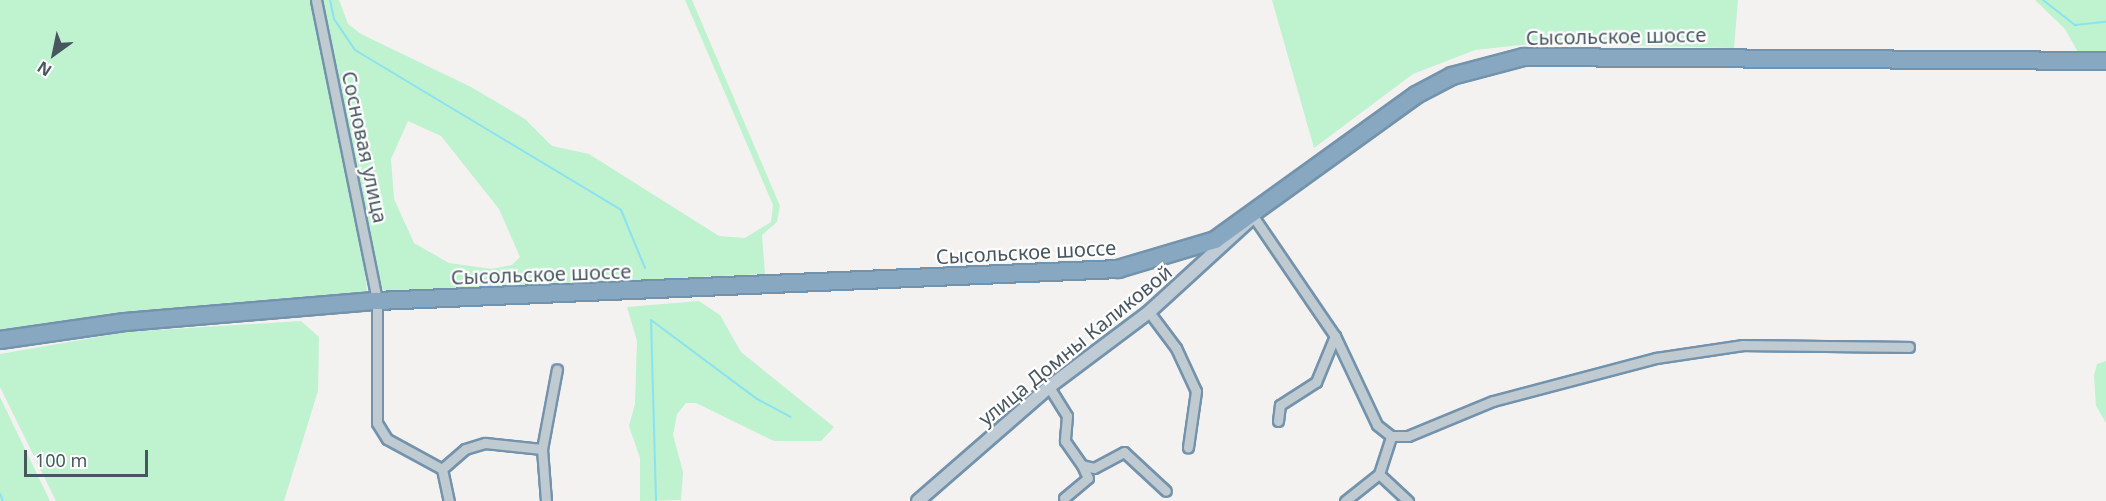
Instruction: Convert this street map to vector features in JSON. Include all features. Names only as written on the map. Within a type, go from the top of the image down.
[{"type":"highway","name":"Сысольское шоссе","points":[[0,340],[124,322],[377,301],[1085,273],[1192,249],[1253,216],[1416,95],[1463,72],[1524,57],[2106,61]]},
{"type":"main road","name":"улица Домны Каликовой","points":[[918,501],[1049,387],[1149,312],[1233,241],[1253,216]]},
{"type":"street","name":"Сосновая улица","points":[[316,0],[377,301],[380,433],[442,468]]},
{"type":"street","points":[[1253,216],[1335,336],[1377,425],[1391,436],[1408,436],[1493,401],[1656,358],[1743,345],[1909,347]]},
{"type":"street","points":[[1149,312],[1176,348],[1196,391],[1188,447]]},
{"type":"street","points":[[1278,421],[1280,405],[1316,382],[1335,336]]},
{"type":"street","points":[[546,501],[542,449],[557,369]]},
{"type":"street","points":[[1049,387],[1067,416],[1065,441],[1088,478],[1064,498]]},
{"type":"street","points":[[1345,501],[1378,474],[1391,436]]},
{"type":"street","points":[[449,501],[442,468],[465,449],[485,443],[542,449]]},
{"type":"street","points":[[1082,465],[1094,468],[1124,452],[1166,491]]},
{"type":"street","points":[[1378,474],[1408,501]]},
{"type":"green space","points":[[0,0],[311,0],[363,249],[367,293],[123,312],[0,334]]},
{"type":"green space","points":[[320,0],[339,0],[348,24],[361,34],[471,87],[525,119],[552,146],[589,154],[719,236],[745,238],[771,222],[773,205],[685,0],[692,0],[780,206],[777,222],[762,235],[765,274],[385,292],[378,282]],"holes":[[[408,121],[441,136],[499,209],[520,257],[512,265],[491,269],[449,263],[414,243],[394,199],[391,159]]]},
{"type":"green space","points":[[1272,0],[1738,0],[1734,48],[1541,43],[1475,50],[1413,74],[1314,148]]},
{"type":"green space","points":[[2035,0],[2106,0],[2106,52],[2078,52],[2065,29]]},
{"type":"green space","points":[[699,301],[720,315],[741,352],[834,427],[821,441],[774,441],[696,403],[686,403],[677,414],[673,435],[683,472],[681,500],[640,501],[640,458],[629,426],[635,404],[637,341],[627,307]]},
{"type":"green space","points":[[301,321],[319,337],[318,391],[284,501],[56,501],[0,387],[0,354],[126,332]]},
{"type":"green space","points":[[2106,361],[2106,423],[2096,406],[2094,376],[2097,364]]},
{"type":"green space","points":[[0,397],[50,501],[0,501]]},
{"type":"waterway","points":[[330,0],[334,19],[355,50],[621,210],[645,268]]},
{"type":"waterway","points":[[2043,0],[2075,25],[2106,22]]},
{"type":"waterway","points":[[651,320],[656,501]]},
{"type":"waterway","points":[[651,320],[757,399],[791,417]]},
{"type":"waterway","points":[[0,494],[3,501]]}]
